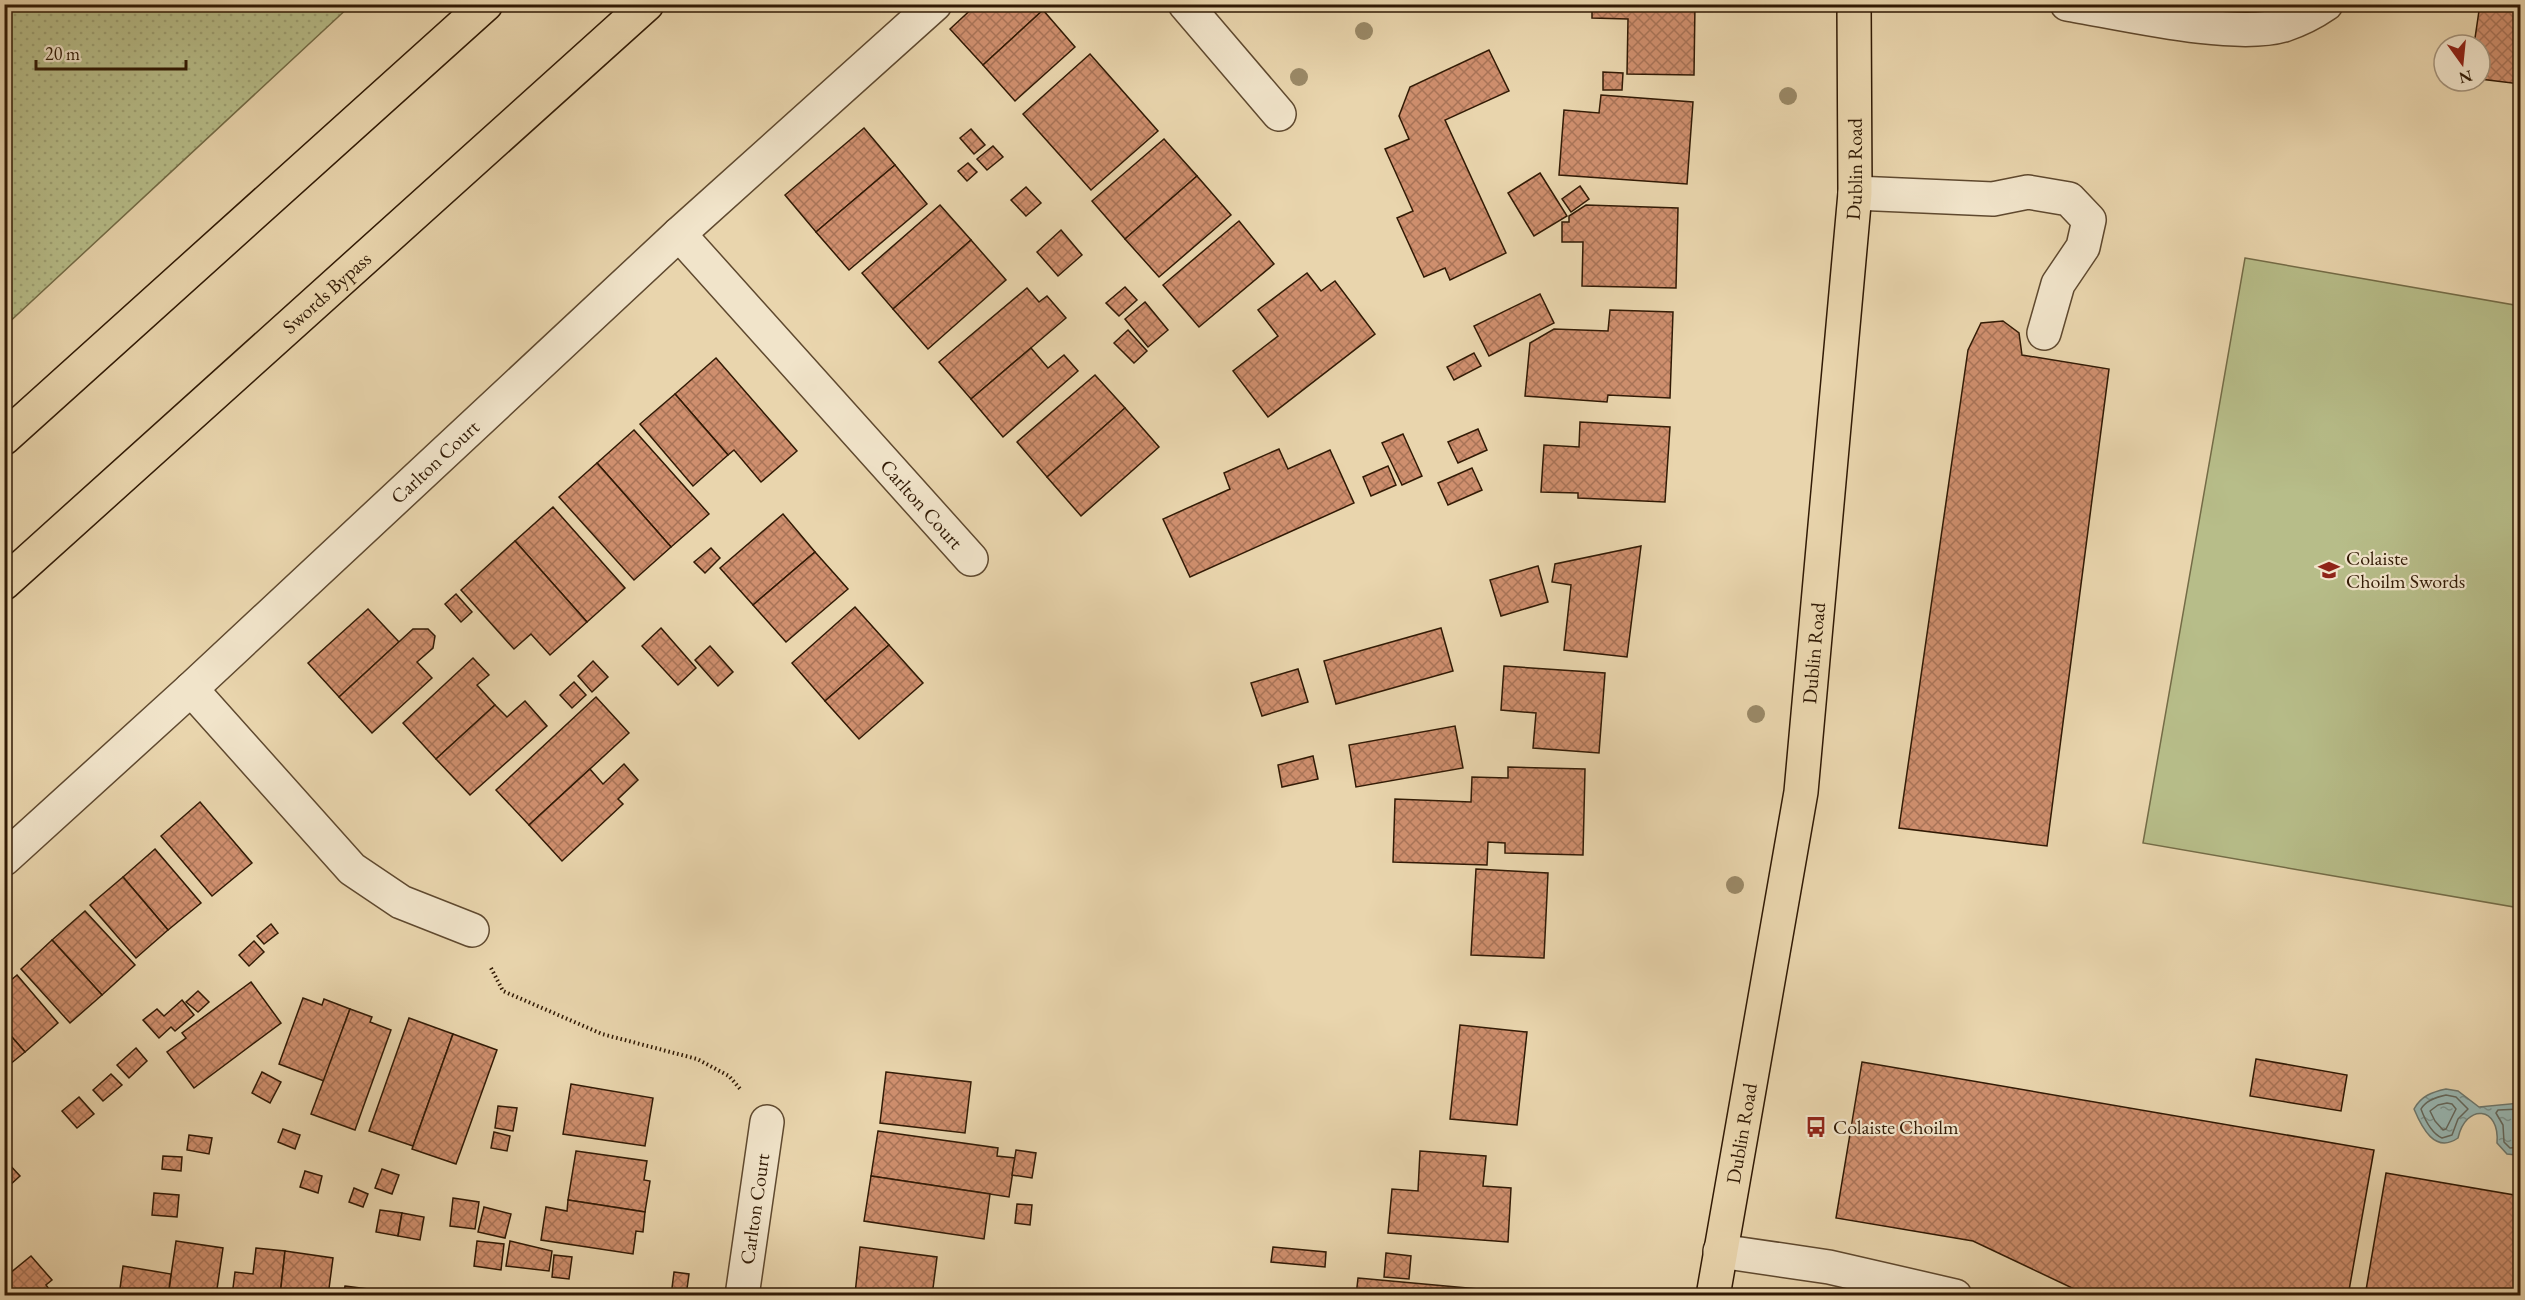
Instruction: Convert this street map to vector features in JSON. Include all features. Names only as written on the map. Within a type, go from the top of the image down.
[{"type":"main road","points":[[4,438],[486,4]]},
{"type":"main road","name":"Swords Bypass","points":[[4,583],[647,4]]},
{"type":"main road","name":"Dublin Road","points":[[1713,1296],[1801,792],[1856,194],[1854,4]]},
{"type":"street","name":"Carlton Court","points":[[4,859],[192,689],[679,234],[935,4]]},
{"type":"street","points":[[1185,4],[1280,114]]},
{"type":"street","points":[[2067,4],[2192,24],[2236,28],[2283,26],[2312,14],[2326,4]]},
{"type":"street","points":[[1856,194],[1993,199],[2028,192],[2069,199],[2089,220],[2083,247],[2058,284],[2044,333]]},
{"type":"street","name":"Carlton Court","points":[[679,234],[972,559]]},
{"type":"street","points":[[192,689],[352,869],[401,902],[472,930]]},
{"type":"street","name":"Carlton Court","points":[[742,1296],[767,1122]]},
{"type":"street","points":[[1720,1251],[1829,1267],[1955,1296]]},
{"type":"path","points":[[472,930],[503,991],[602,1034],[697,1059],[729,1076],[767,1122]]},
{"type":"green space","points":[[5,4],[351,4],[351,5],[5,326]]},
{"type":"green space","points":[[2245,258],[2520,306],[2520,908],[2143,843]]},
{"type":"water","points":[[2446,1089],[2458,1091],[2479,1107],[2520,1103],[2520,1152],[2516,1155],[2507,1154],[2497,1143],[2497,1131],[2493,1122],[2488,1116],[2482,1114],[2475,1114],[2468,1119],[2458,1138],[2450,1142],[2443,1143],[2430,1137],[2414,1109],[2427,1095]]},
{"type":"building","points":[[977,4],[1038,4],[1043,10],[983,65],[950,29]]},
{"type":"building","points":[[1592,4],[1695,4],[1694,75],[1627,74],[1628,19],[1592,18]]},
{"type":"building","points":[[2480,4],[2520,4],[2520,84],[2492,80],[2492,33],[2476,33]]},
{"type":"building","points":[[1043,10],[1075,47],[1015,101],[983,65]]},
{"type":"building","points":[[1489,50],[1509,91],[1445,120],[1506,253],[1450,280],[1445,268],[1424,277],[1397,218],[1413,211],[1385,149],[1409,139],[1399,116],[1410,87]]},
{"type":"building","points":[[1090,54],[1158,131],[1091,190],[1023,114]]},
{"type":"building","points":[[1603,72],[1623,73],[1622,90],[1603,90]]},
{"type":"building","points":[[1601,95],[1693,102],[1687,184],[1559,175],[1564,110],[1599,113]]},
{"type":"building","points":[[864,128],[895,165],[816,232],[785,195]]},
{"type":"building","points":[[971,129],[985,145],[974,154],[960,138]]},
{"type":"building","points":[[1164,139],[1197,176],[1125,239],[1092,201]]},
{"type":"building","points":[[993,146],[1003,157],[987,170],[977,159]]},
{"type":"building","points":[[968,163],[977,172],[967,181],[958,171]]},
{"type":"building","points":[[895,165],[927,204],[849,270],[816,232]]},
{"type":"building","points":[[1540,173],[1567,216],[1534,236],[1508,193]]},
{"type":"building","points":[[1197,176],[1231,215],[1159,277],[1125,239]]},
{"type":"building","points":[[1580,186],[1589,199],[1571,212],[1562,199]]},
{"type":"building","points":[[1026,187],[1041,203],[1026,216],[1011,200]]},
{"type":"building","points":[[940,205],[971,240],[893,309],[862,273]]},
{"type":"building","points":[[1586,205],[1678,208],[1676,288],[1582,286],[1583,242],[1562,242],[1562,222],[1569,222],[1569,216]]},
{"type":"building","points":[[1239,221],[1274,264],[1199,327],[1163,285]]},
{"type":"building","points":[[1061,230],[1082,255],[1058,276],[1037,252]]},
{"type":"building","points":[[971,240],[1006,280],[928,349],[893,309]]},
{"type":"building","points":[[1307,273],[1321,291],[1335,281],[1375,334],[1268,417],[1233,371],[1278,336],[1258,310]]},
{"type":"building","points":[[1125,287],[1137,300],[1119,316],[1106,303]]},
{"type":"building","points":[[1027,288],[1039,302],[1047,296],[1066,318],[971,399],[939,362]]},
{"type":"building","points":[[1540,294],[1554,323],[1489,356],[1474,326]]},
{"type":"building","points":[[1145,302],[1168,330],[1148,347],[1125,319]]},
{"type":"building","points":[[1610,310],[1673,312],[1670,398],[1608,395],[1607,402],[1525,396],[1530,343],[1554,329],[1608,331]]},
{"type":"building","points":[[2003,321],[2019,333],[2022,355],[2109,369],[2047,846],[1899,828],[1968,350],[1981,323]]},
{"type":"building","points":[[1128,330],[1147,351],[1134,363],[1114,343]]},
{"type":"building","points":[[1031,348],[1048,368],[1064,355],[1078,371],[1003,437],[971,399]]},
{"type":"building","points":[[1474,353],[1481,366],[1454,380],[1447,367]]},
{"type":"building","points":[[716,358],[797,451],[761,482],[734,450],[728,455],[675,394]]},
{"type":"building","points":[[1095,375],[1125,408],[1047,477],[1017,442]]},
{"type":"building","points":[[675,394],[728,455],[693,486],[640,424]]},
{"type":"building","points":[[1125,408],[1159,447],[1081,516],[1047,477]]},
{"type":"building","points":[[1580,422],[1670,427],[1665,502],[1578,498],[1578,493],[1541,492],[1544,445],[1579,447]]},
{"type":"building","points":[[1478,429],[1487,450],[1458,463],[1448,442]]},
{"type":"building","points":[[634,430],[709,514],[671,547],[597,463]]},
{"type":"building","points":[[1403,434],[1422,476],[1402,485],[1382,443]]},
{"type":"building","points":[[1279,449],[1288,469],[1330,450],[1354,503],[1190,577],[1163,519],[1230,489],[1224,473]]},
{"type":"building","points":[[597,463],[671,547],[634,580],[559,497]]},
{"type":"building","points":[[1388,466],[1396,485],[1371,496],[1363,477]]},
{"type":"building","points":[[1472,468],[1482,490],[1448,505],[1438,483]]},
{"type":"building","points":[[553,507],[625,588],[587,622],[515,541]]},
{"type":"building","points":[[783,514],[815,552],[753,605],[720,568]]},
{"type":"building","points":[[515,541],[587,622],[550,655],[531,634],[514,649],[461,590]]},
{"type":"building","points":[[1641,546],[1627,657],[1564,650],[1571,585],[1552,582],[1555,564]]},
{"type":"building","points":[[711,548],[720,558],[705,573],[694,562]]},
{"type":"building","points":[[815,552],[848,589],[786,642],[753,605]]},
{"type":"building","points":[[1538,566],[1548,602],[1501,616],[1490,580]]},
{"type":"building","points":[[456,594],[472,612],[461,622],[445,604]]},
{"type":"building","points":[[855,607],[889,645],[825,701],[792,663]]},
{"type":"building","points":[[368,609],[399,642],[339,697],[308,663]]},
{"type":"building","points":[[661,628],[696,668],[678,685],[642,646]]},
{"type":"building","points":[[1441,628],[1453,671],[1336,704],[1324,661]]},
{"type":"building","points":[[413,629],[428,629],[435,636],[433,648],[417,662],[432,678],[372,733],[339,697]]},
{"type":"building","points":[[889,645],[923,683],[859,739],[825,701]]},
{"type":"building","points":[[710,646],[733,672],[718,686],[695,660]]},
{"type":"building","points":[[473,658],[489,675],[477,685],[495,705],[436,759],[403,723]]},
{"type":"building","points":[[593,661],[608,677],[592,692],[578,676]]},
{"type":"building","points":[[1504,666],[1605,673],[1599,753],[1533,748],[1536,713],[1501,710]]},
{"type":"building","points":[[1298,669],[1308,702],[1262,716],[1251,683]]},
{"type":"building","points":[[574,682],[586,695],[572,708],[560,695]]},
{"type":"building","points":[[596,697],[629,733],[529,825],[496,790]]},
{"type":"building","points":[[525,701],[547,726],[470,795],[436,759],[495,705],[507,717]]},
{"type":"building","points":[[1455,726],[1463,768],[1356,787],[1349,745]]},
{"type":"building","points":[[1313,756],[1318,779],[1282,787],[1278,765]]},
{"type":"building","points":[[624,764],[638,780],[618,799],[623,804],[562,861],[529,825],[590,769],[603,784]]},
{"type":"building","points":[[1508,767],[1585,769],[1583,855],[1505,853],[1505,843],[1488,842],[1487,865],[1393,862],[1395,799],[1471,802],[1472,777],[1508,778]]},
{"type":"building","points":[[200,802],[252,863],[212,896],[161,836]]},
{"type":"building","points":[[155,849],[201,903],[168,930],[123,877]]},
{"type":"building","points":[[1476,869],[1548,873],[1544,958],[1471,955]]},
{"type":"building","points":[[123,877],[168,930],[136,958],[90,905]]},
{"type":"building","points":[[85,911],[135,965],[102,995],[52,940]]},
{"type":"building","points":[[271,924],[278,933],[264,944],[257,936]]},
{"type":"building","points":[[52,940],[102,995],[70,1023],[21,969]]},
{"type":"building","points":[[254,941],[264,952],[249,966],[239,955]]},
{"type":"building","points":[[17,975],[58,1023],[25,1052],[4,1028],[4,986]]},
{"type":"building","points":[[251,982],[281,1023],[194,1088],[167,1052],[186,1038],[182,1033]]},
{"type":"building","points":[[198,991],[209,1002],[198,1012],[186,1002]]},
{"type":"building","points":[[303,998],[322,1005],[324,999],[350,1009],[324,1081],[279,1064]]},
{"type":"building","points":[[182,1000],[194,1015],[175,1031],[171,1027],[159,1038],[143,1020],[157,1009],[164,1016]]},
{"type":"building","points":[[350,1009],[372,1017],[370,1022],[391,1030],[355,1130],[311,1114]]},
{"type":"building","points":[[409,1018],[453,1034],[413,1146],[369,1131]]},
{"type":"building","points":[[1460,1025],[1527,1032],[1517,1125],[1450,1119]]},
{"type":"building","points":[[4,1028],[25,1052],[4,1069]]},
{"type":"building","points":[[453,1034],[497,1050],[456,1164],[412,1149]]},
{"type":"building","points":[[136,1048],[147,1061],[129,1078],[117,1065]]},
{"type":"building","points":[[2256,1059],[2347,1075],[2341,1111],[2250,1096]]},
{"type":"building","points":[[1862,1062],[2374,1150],[2348,1296],[2089,1296],[1973,1241],[1836,1218]]},
{"type":"building","points":[[262,1072],[281,1082],[270,1103],[252,1093]]},
{"type":"building","points":[[886,1072],[971,1082],[965,1133],[880,1123]]},
{"type":"building","points":[[111,1074],[122,1085],[103,1101],[93,1090]]},
{"type":"building","points":[[571,1084],[653,1098],[645,1146],[563,1134]]},
{"type":"building","points":[[79,1097],[94,1114],[77,1128],[62,1111]]},
{"type":"building","points":[[498,1106],[517,1108],[513,1131],[495,1128]]},
{"type":"building","points":[[283,1129],[300,1135],[295,1149],[278,1142]]},
{"type":"building","points":[[878,1131],[998,1148],[997,1156],[1015,1158],[1009,1197],[871,1176]]},
{"type":"building","points":[[494,1132],[510,1136],[507,1151],[491,1148]]},
{"type":"building","points":[[189,1135],[212,1138],[209,1154],[187,1150]]},
{"type":"building","points":[[1016,1150],[1036,1153],[1032,1178],[1012,1175]]},
{"type":"building","points":[[576,1151],[647,1161],[644,1180],[650,1181],[645,1212],[568,1200]]},
{"type":"building","points":[[1420,1151],[1486,1156],[1483,1186],[1511,1188],[1508,1242],[1388,1233],[1392,1189],[1418,1191]]},
{"type":"building","points":[[163,1156],[182,1157],[181,1171],[162,1169]]},
{"type":"building","points":[[6,1161],[20,1176],[9,1186],[4,1181]]},
{"type":"building","points":[[382,1169],[399,1175],[392,1194],[375,1188]]},
{"type":"building","points":[[305,1171],[322,1176],[318,1193],[300,1187]]},
{"type":"building","points":[[2386,1173],[2520,1196],[2520,1288],[2515,1287],[2514,1296],[2365,1296]]},
{"type":"building","points":[[871,1176],[990,1194],[984,1239],[864,1221]]},
{"type":"building","points":[[354,1188],[368,1194],[363,1207],[349,1202]]},
{"type":"building","points":[[154,1193],[179,1195],[177,1217],[152,1215]]},
{"type":"building","points":[[453,1198],[479,1202],[475,1229],[450,1226]]},
{"type":"building","points":[[568,1200],[645,1212],[643,1232],[636,1231],[633,1254],[541,1240],[546,1207],[567,1211]]},
{"type":"building","points":[[1017,1204],[1032,1205],[1030,1225],[1015,1223]]},
{"type":"building","points":[[484,1207],[511,1214],[505,1238],[478,1232]]},
{"type":"building","points":[[380,1210],[402,1213],[398,1236],[376,1232]]},
{"type":"building","points":[[402,1213],[424,1217],[420,1240],[398,1236]]},
{"type":"building","points":[[176,1241],[223,1248],[216,1296],[168,1296]]},
{"type":"building","points":[[477,1241],[504,1244],[501,1270],[474,1266]]},
{"type":"building","points":[[510,1241],[552,1251],[549,1271],[506,1266]]},
{"type":"building","points":[[860,1247],[937,1257],[932,1296],[855,1294]]},
{"type":"building","points":[[1273,1247],[1326,1252],[1325,1267],[1271,1262]]},
{"type":"building","points":[[256,1248],[285,1251],[280,1296],[232,1296],[235,1272],[253,1274]]},
{"type":"building","points":[[285,1251],[333,1258],[328,1296],[280,1296]]},
{"type":"building","points":[[1386,1253],[1411,1256],[1409,1279],[1384,1277]]},
{"type":"building","points":[[554,1255],[572,1257],[569,1279],[552,1277]]},
{"type":"building","points":[[31,1256],[52,1280],[46,1285],[54,1296],[4,1296],[4,1278]]},
{"type":"building","points":[[123,1266],[171,1274],[168,1296],[119,1296]]},
{"type":"building","points":[[674,1272],[689,1274],[686,1296],[671,1296]]},
{"type":"building","points":[[1358,1278],[1500,1291],[1499,1296],[1356,1296]]},
{"type":"building","points":[[345,1286],[391,1292],[390,1296],[343,1296]]},
{"type":"building","points":[[452,1289],[496,1295],[496,1296],[451,1296]]},
{"type":"place","name":"Colaiste Choilm Swords","points":[[2329,570]]},
{"type":"place","name":"Colaiste Choilm","points":[[1816,1127]]}]
